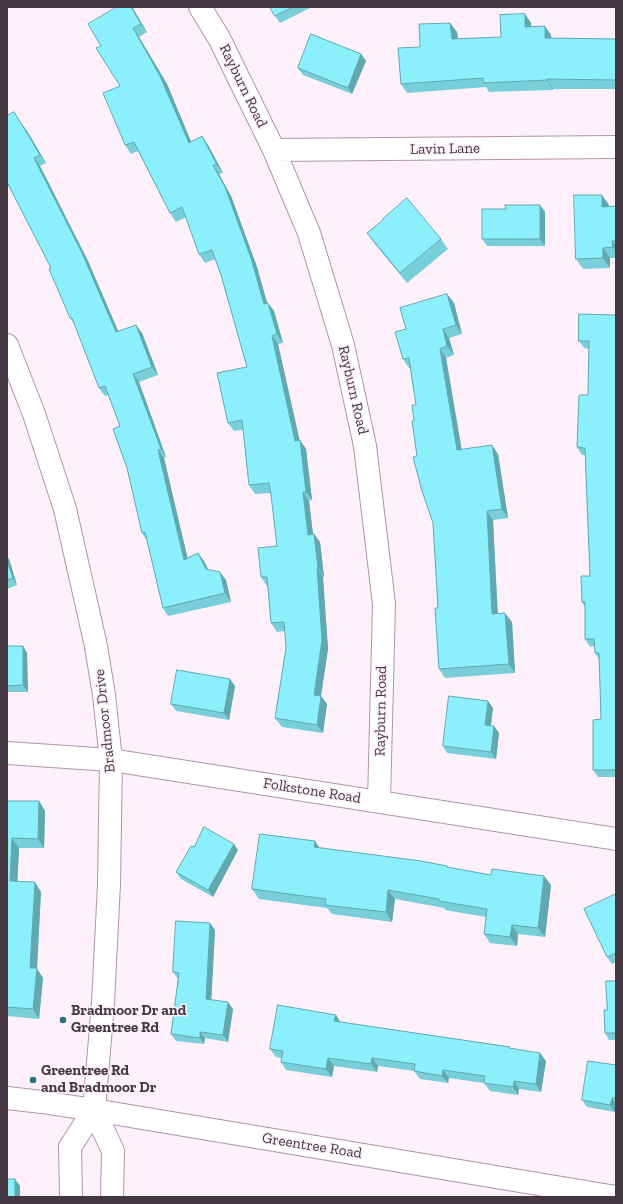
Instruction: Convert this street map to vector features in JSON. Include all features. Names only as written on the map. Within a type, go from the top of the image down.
[{"type":"street","name":"Rayburn Road","points":[[200,7],[219,38],[274,150],[311,241],[343,345],[365,446],[384,604],[379,801]]},
{"type":"street","name":"Lavin Lane","points":[[274,150],[616,147]]},
{"type":"street","name":"Bradmoor Drive","points":[[7,345],[34,414],[65,509],[96,646],[104,695],[111,760],[109,884],[94,1110],[112,1151],[112,1197]]},
{"type":"street","name":"Folkstone Road","points":[[7,753],[111,760],[616,839]]},
{"type":"street","name":"Greentree Road","points":[[7,1098],[94,1110],[616,1197]]},
{"type":"street","name":"Bradmoor Drive","points":[[71,1197],[70,1147],[94,1110]]},
{"type":"building","points":[[117,7],[131,7],[141,24],[133,28],[160,76],[189,143],[202,136],[217,165],[213,165],[225,187],[251,258],[264,304],[268,303],[277,334],[272,336],[295,441],[300,440],[306,492],[303,492],[308,535],[314,534],[318,568],[322,640],[314,695],[321,696],[317,725],[275,718],[286,648],[284,622],[271,623],[267,577],[261,577],[258,548],[277,546],[269,483],[249,485],[242,420],[228,423],[217,373],[247,367],[221,275],[212,250],[199,254],[182,207],[170,213],[134,142],[125,145],[103,93],[120,86],[96,48],[101,46],[88,24]]},
{"type":"building","points":[[270,7],[293,7],[275,16]]},
{"type":"building","points":[[525,14],[525,27],[545,26],[545,38],[616,39],[616,80],[547,79],[483,83],[483,78],[401,84],[398,48],[420,47],[419,24],[450,23],[452,39],[501,37],[500,15]]},
{"type":"building","points":[[311,34],[361,54],[348,88],[298,68]]},
{"type":"building","points":[[14,112],[40,155],[34,158],[82,253],[116,332],[136,325],[152,367],[133,374],[161,449],[158,450],[184,560],[198,553],[206,569],[220,572],[225,593],[163,608],[145,532],[142,533],[127,468],[113,429],[120,426],[105,386],[99,388],[72,318],[70,318],[49,269],[51,268],[7,182],[7,116]]},
{"type":"building","points":[[574,195],[602,195],[602,207],[616,206],[616,241],[612,241],[613,247],[603,248],[603,258],[576,259]]},
{"type":"building","points":[[407,198],[441,239],[400,273],[367,233]]},
{"type":"building","points":[[505,205],[540,205],[540,239],[482,239],[482,209],[506,209]]},
{"type":"building","points":[[447,294],[456,325],[443,329],[447,346],[440,349],[457,450],[492,445],[502,509],[487,511],[492,614],[505,613],[509,664],[439,669],[435,608],[438,608],[433,523],[422,491],[413,457],[417,456],[412,421],[414,421],[412,405],[416,405],[409,358],[403,359],[395,332],[406,329],[400,308]]},
{"type":"building","points":[[579,314],[616,315],[616,770],[593,770],[593,720],[601,719],[599,653],[595,653],[594,639],[585,639],[585,602],[582,602],[581,576],[590,576],[585,448],[577,447],[579,395],[588,395],[589,341],[579,341]]},
{"type":"building","points":[[7,561],[13,578],[7,580]]},
{"type":"building","points":[[7,646],[23,646],[23,685],[7,686]]},
{"type":"building","points":[[177,670],[230,679],[224,713],[171,704]]},
{"type":"building","points":[[449,696],[488,701],[485,725],[494,726],[491,752],[443,746]]},
{"type":"building","points":[[7,801],[39,801],[38,839],[12,838],[10,881],[35,882],[30,968],[37,968],[33,1009],[7,1007]]},
{"type":"building","points":[[204,827],[234,844],[208,890],[176,872],[191,846],[194,847]]},
{"type":"building","points":[[260,834],[315,841],[314,847],[421,861],[491,875],[492,869],[544,876],[538,928],[512,925],[510,937],[484,934],[487,909],[388,890],[386,912],[325,905],[326,899],[252,889]]},
{"type":"building","points":[[616,894],[616,953],[607,957],[584,909]]},
{"type":"building","points":[[176,921],[210,923],[206,999],[228,1002],[223,1035],[200,1032],[200,1038],[171,1034],[179,973],[173,972]]},
{"type":"building","points":[[606,981],[616,981],[616,1033],[605,1033],[604,1010],[607,1010]]},
{"type":"building","points":[[278,1005],[336,1015],[334,1021],[510,1047],[509,1048],[540,1053],[536,1084],[514,1081],[513,1087],[484,1083],[485,1076],[443,1070],[442,1076],[414,1071],[415,1064],[372,1058],[371,1064],[328,1058],[326,1069],[281,1062],[283,1051],[270,1049]]},
{"type":"building","points":[[588,1061],[616,1065],[616,1098],[612,1098],[610,1105],[582,1100]]},
{"type":"building","points":[[7,1179],[15,1179],[15,1197],[7,1197]]},
{"type":"place","name":"Bradmoor Dr and Greentree Rd","points":[[63,1020]]},
{"type":"place","name":"Greentree Rd and Bradmoor Dr","points":[[33,1080]]}]
